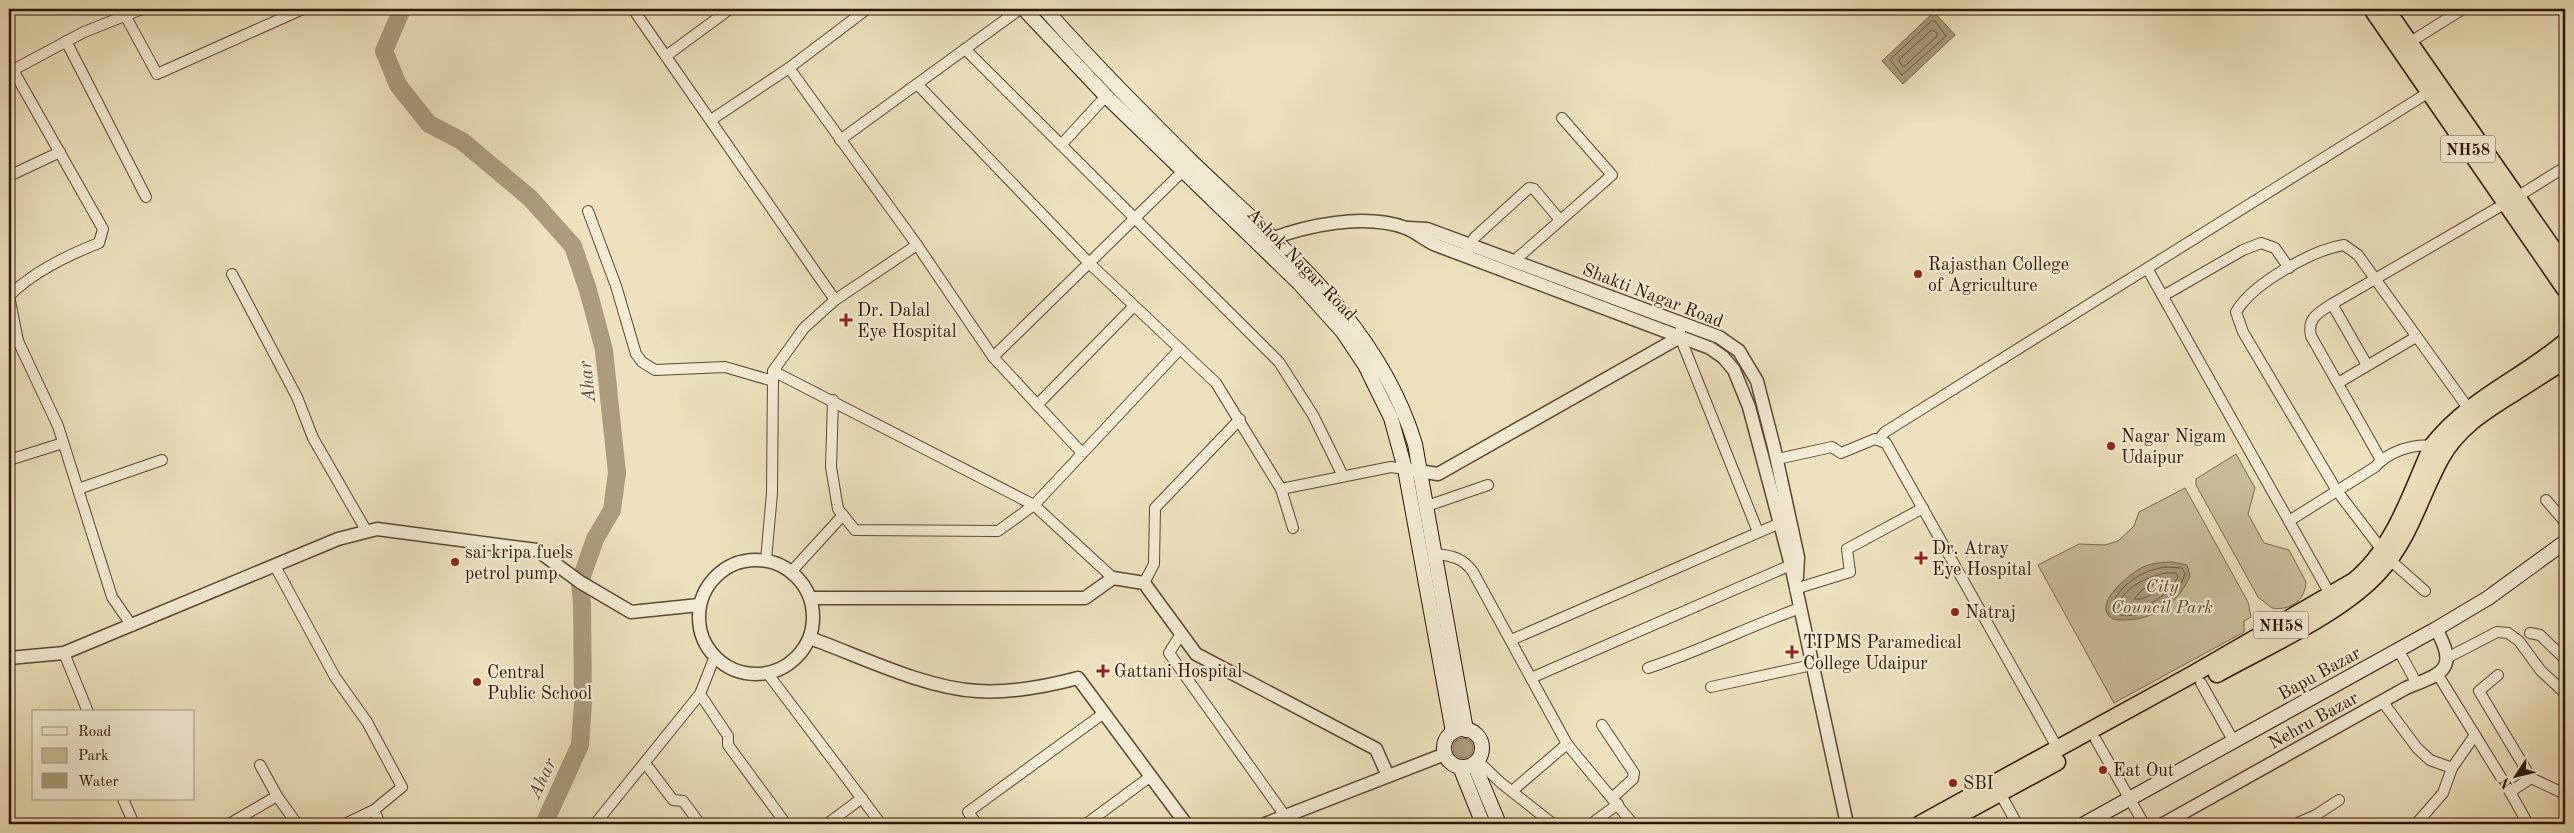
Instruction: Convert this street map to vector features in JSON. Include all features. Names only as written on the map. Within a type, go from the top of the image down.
[{"type":"highway","name":"NH58","points":[[2372,9],[2404,46],[2512,200],[2565,266]]},
{"type":"highway","name":"NH58","points":[[2386,9],[2404,46]]},
{"type":"highway","name":"NH58","points":[[2512,200],[2565,289]]},
{"type":"highway","name":"NH58","points":[[1943,824],[2345,602],[2372,580],[2386,555],[2432,446],[2468,408],[2565,342]]},
{"type":"highway","name":"NH58","points":[[1920,824],[2331,596],[2362,575],[2386,555],[2407,532],[2442,457],[2456,436],[2476,418],[2565,361]]},
{"type":"main road","name":"Ashok Nagar Road","points":[[1024,9],[1106,96],[1324,309],[1361,359],[1391,418],[1405,468],[1460,731]]},
{"type":"main road","points":[[1050,11],[1192,161],[1274,238],[1336,302],[1366,343],[1406,417],[1421,472],[1436,554],[1460,731]]},
{"type":"main road","name":"Bapu Bazar","points":[[2084,824],[2436,630],[2488,598],[2565,542]]},
{"type":"main road","points":[[1460,731],[1478,736],[1481,742],[1481,755],[1470,764],[1453,765],[1445,754],[1444,744],[1460,731]]},
{"type":"main road","points":[[1470,764],[1483,824]]},
{"type":"main road","points":[[1470,764],[1500,824]]},
{"type":"street","points":[[113,9],[123,18],[157,74],[303,9]]},
{"type":"street","points":[[132,626],[112,597],[58,426],[13,340],[9,296],[22,283],[82,249],[99,243],[103,229],[11,67],[84,32],[142,9]]},
{"type":"street","points":[[633,9],[835,300]]},
{"type":"street","points":[[666,56],[730,9]]},
{"type":"street","points":[[840,140],[1020,9]]},
{"type":"street","points":[[2404,46],[2463,9]]},
{"type":"street","points":[[711,120],[788,68],[862,10]]},
{"type":"street","points":[[66,41],[146,197]]},
{"type":"street","points":[[965,49],[1137,218],[1279,362],[1313,415],[1343,476]]},
{"type":"street","points":[[788,68],[916,245],[993,357],[1082,453]]},
{"type":"street","points":[[917,84],[1090,264],[1216,383],[1240,419],[1281,489],[1292,528]]},
{"type":"street","points":[[1777,459],[1832,447],[1841,453],[1879,439],[1885,432],[2148,270],[2434,89]]},
{"type":"street","points":[[1062,144],[1106,96]]},
{"type":"street","points":[[1514,261],[1612,174],[1562,118]]},
{"type":"street","points":[[9,176],[60,152]]},
{"type":"street","points":[[2381,460],[2311,336],[2309,329],[2313,317],[2375,278],[2512,200],[2565,167]]},
{"type":"street","points":[[993,357],[1182,172]]},
{"type":"street","points":[[1468,251],[1477,236],[1529,188],[1534,189],[1560,220]]},
{"type":"street","points":[[588,212],[616,286],[636,354],[642,362],[654,370],[725,367],[773,376],[833,400],[1034,505],[1113,578],[1144,583],[1196,654],[1376,749],[1388,776]]},
{"type":"street","name":"Shakti Nagar Road","points":[[1259,244],[1274,238],[1352,221],[1372,221],[1408,228],[1427,241],[1514,261],[1726,340],[1734,346],[1747,362],[1757,381],[1777,459],[1799,564],[1795,586]]},
{"type":"street","points":[[2162,296],[2243,250],[2261,243],[2275,248],[2289,268]]},
{"type":"street","points":[[766,560],[772,493],[773,376],[804,328],[835,300],[916,245]]},
{"type":"street","points":[[2425,591],[2386,555],[2337,491],[2243,332],[2236,312],[2244,299],[2289,268],[2332,247],[2344,245],[2358,255],[2468,408]]},
{"type":"street","name":"Shakti Nagar Road","points":[[1468,251],[1717,352],[1738,378],[1749,407],[1791,565],[1846,824]]},
{"type":"street","points":[[2148,270],[2331,596]]},
{"type":"street","points":[[232,274],[296,397],[313,438],[366,532]]},
{"type":"street","points":[[2332,304],[2367,365]]},
{"type":"street","points":[[1037,405],[1134,306]]},
{"type":"street","points":[[1281,489],[1391,467],[1438,474],[1650,354],[1675,335],[1680,323]]},
{"type":"street","points":[[1675,335],[1758,532]]},
{"type":"street","points":[[2338,383],[2416,337]]},
{"type":"street","points":[[833,400],[831,467],[838,510],[855,530],[998,531],[1034,505],[1180,349]]},
{"type":"street","points":[[1144,583],[1154,564],[1155,508],[1240,419]]},
{"type":"street","points":[[1879,439],[1889,448],[2058,748]]},
{"type":"street","points":[[9,460],[63,443]]},
{"type":"street","points":[[2289,521],[2375,467],[2381,460],[2418,444],[2432,446]]},
{"type":"street","points":[[78,489],[162,460]]},
{"type":"street","points":[[1427,506],[1488,485]]},
{"type":"street","points":[[2546,500],[2565,522]]},
{"type":"street","points":[[1795,586],[1850,572],[1847,549],[1923,508]]},
{"type":"street","points":[[792,572],[843,515]]},
{"type":"street","points":[[1511,640],[1780,523]]},
{"type":"street","points":[[9,658],[64,653],[338,540],[377,529],[537,550],[580,582],[631,612],[699,605]]},
{"type":"street","points":[[1436,554],[1456,557],[1467,564],[1511,640],[1567,744],[1634,824]]},
{"type":"street","points":[[766,560],[777,562],[798,577],[810,598],[814,613],[810,638],[800,655],[787,666],[768,674],[740,672],[722,663],[703,638],[698,619],[699,605],[707,586],[722,570],[740,561],[766,560]]},
{"type":"street","points":[[1532,678],[1791,565]]},
{"type":"street","points":[[275,566],[335,677],[368,722],[402,787],[374,810],[344,824]]},
{"type":"street","points":[[810,598],[1086,598],[1113,578]]},
{"type":"street","points":[[1648,668],[1676,659],[1753,625],[1800,608]]},
{"type":"street","points":[[2436,630],[2445,646],[2447,658],[2438,676],[2528,824]]},
{"type":"street","points":[[2447,658],[2496,632],[2508,633],[2518,641],[2541,671],[2565,693]]},
{"type":"street","points":[[2530,633],[2540,635],[2565,659]]},
{"type":"street","points":[[1181,634],[1169,653],[1285,816]]},
{"type":"street","points":[[810,638],[927,681],[977,691],[1046,686],[1078,678],[1186,824]]},
{"type":"street","points":[[2398,651],[2417,684]]},
{"type":"street","points":[[64,653],[87,710]]},
{"type":"street","points":[[596,824],[700,694],[715,656]]},
{"type":"street","points":[[1710,687],[1812,665]]},
{"type":"street","points":[[768,674],[881,824]]},
{"type":"street","points":[[2498,674],[2479,691],[2531,778],[2565,794]]},
{"type":"street","name":"Nehru Bazar","points":[[2162,824],[2382,701],[2438,676]]},
{"type":"street","points":[[2201,683],[2234,742]]},
{"type":"street","points":[[700,694],[728,736],[728,745],[786,824]]},
{"type":"street","points":[[2382,701],[2417,748],[2430,760],[2452,768]]},
{"type":"street","points":[[977,824],[968,812],[1104,713]]},
{"type":"street","points":[[1591,824],[1615,801],[1633,779],[1634,773],[1602,725]]},
{"type":"street","points":[[2416,824],[2443,793],[2452,768],[2475,735]]},
{"type":"street","points":[[2096,740],[2144,824]]},
{"type":"street","points":[[1512,791],[1567,744]]},
{"type":"street","points":[[1265,824],[1445,754]]},
{"type":"street","points":[[645,763],[673,800],[683,801],[700,824]]},
{"type":"street","points":[[1470,764],[1512,791],[1553,824]]},
{"type":"street","points":[[260,765],[277,796],[297,824]]},
{"type":"street","points":[[1086,824],[1151,776]]},
{"type":"street","points":[[2510,792],[2531,778]]},
{"type":"street","points":[[2000,793],[2017,824]]},
{"type":"street","points":[[229,824],[277,796]]},
{"type":"street","points":[[827,824],[862,798]]},
{"type":"street","points":[[124,800],[134,824]]},
{"type":"street","points":[[2295,824],[2316,815],[2339,800]]},
{"type":"street","points":[[374,810],[380,824]]},
{"type":"green space","points":[[2236,454],[2255,488],[2248,514],[2264,543],[2289,550],[2306,582],[2300,599],[2285,608],[2272,608],[2258,597],[2196,485],[2196,479]]},
{"type":"green space","name":"City Council Park","points":[[2185,488],[2248,602],[2251,617],[2244,621],[2244,632],[2114,703],[2038,565],[2079,544],[2105,545],[2118,541],[2134,526],[2139,512]]},
{"type":"water","points":[[1934,12],[1955,35],[1903,84],[1882,61]]},
{"type":"water","points":[[2173,562],[2187,565],[2190,576],[2186,585],[2173,601],[2157,612],[2137,619],[2118,620],[2109,616],[2106,610],[2110,595],[2123,581],[2143,567]]},
{"type":"water","points":[[1463,738],[1470,741],[1473,748],[1470,755],[1463,758],[1456,755],[1453,748],[1456,741]]},
{"type":"waterway","name":"Ahar","points":[[402,9],[384,51],[398,85],[429,124],[462,141],[530,198],[573,246],[588,290],[604,350],[617,473],[612,510],[595,539],[580,582],[583,702],[580,745],[544,824]]},
{"type":"place","name":"Rajasthan College of Agriculture","points":[[1918,274]]},
{"type":"place","name":"Dr. Dalal Eye Hospital","points":[[846,320]]},
{"type":"place","name":"Nagar Nigam Udaipur","points":[[2111,446]]},
{"type":"place","name":"Dr. Atray Eye Hospital","points":[[1921,558]]},
{"type":"place","name":"sai kripa fuels petrol pump","points":[[455,562]]},
{"type":"place","name":"Natraj","points":[[1955,612]]},
{"type":"place","name":"TIPMS Paramedical College Udaipur","points":[[1792,652]]},
{"type":"place","name":"Gattani Hospital","points":[[1103,671]]},
{"type":"place","name":"Central Public School","points":[[477,682]]},
{"type":"place","name":"Eat Out","points":[[2103,770]]},
{"type":"place","name":"SBI","points":[[1953,783]]}]
